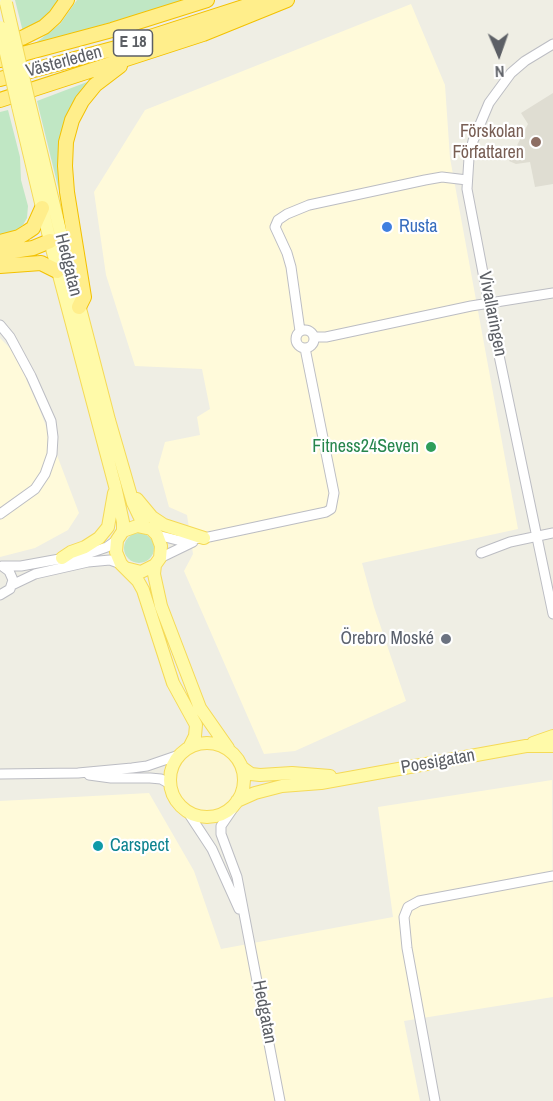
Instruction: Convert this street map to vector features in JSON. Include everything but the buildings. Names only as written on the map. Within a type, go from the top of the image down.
[{"type":"highway","points":[[0,43],[22,38],[44,27],[55,17],[67,0]]},
{"type":"highway","name":"Västerleden","points":[[0,60],[112,30],[207,0]]},
{"type":"highway","name":"Västerleden","points":[[0,79],[116,48],[265,0]]},
{"type":"highway","name":"E 18","points":[[0,100],[203,34],[287,0]]},
{"type":"highway","name":"E 18","points":[[79,307],[84,297],[68,192],[65,166],[66,142],[72,120],[88,93],[103,78],[131,58]]},
{"type":"highway","points":[[0,242],[18,237],[33,228],[42,208]]},
{"type":"highway","points":[[0,253],[33,248],[56,240]]},
{"type":"highway","points":[[0,266],[40,263],[57,271]]},
{"type":"main road","name":"Hedgatan","points":[[6,2],[42,208],[56,240],[79,307],[108,420],[133,503],[144,526]]},
{"type":"main road","name":"Hedgatan","points":[[0,27],[23,104],[56,240],[57,271],[115,486],[120,535]]},
{"type":"main road","points":[[128,485],[140,505],[164,525],[204,538]]},
{"type":"main road","points":[[62,558],[91,544],[108,527],[115,486]]},
{"type":"main road","points":[[190,746],[195,736],[196,725],[173,683],[143,590],[138,581],[123,566],[116,552],[120,535],[130,527],[144,526],[157,535],[161,546],[154,574],[161,606],[200,708],[228,749]]},
{"type":"main road","points":[[123,566],[141,572],[157,561]]},
{"type":"main road","name":"Poesigatan","points":[[526,746],[553,736]]},
{"type":"main road","points":[[204,742],[217,743],[228,749],[237,757],[244,769],[244,784],[236,804],[220,815],[210,818],[187,811],[179,804],[170,784],[170,772],[179,755],[190,746],[204,742]]},
{"type":"main road","name":"Poesigatan","points":[[236,804],[255,792],[282,786],[321,783],[526,746],[553,746]]},
{"type":"main road","name":"Poesigatan","points":[[244,769],[260,776],[292,773],[349,777]]},
{"type":"street","name":"Vivallaringen","points":[[553,44],[525,61],[511,73],[489,103],[472,141],[467,189],[553,614]]},
{"type":"street","points":[[314,338],[312,345],[305,348],[300,347],[296,342],[296,336],[300,331],[291,267],[275,227],[278,220],[286,214],[309,205],[435,178],[452,177],[468,180]]},
{"type":"street","points":[[314,338],[553,293]]},
{"type":"street","points":[[0,325],[10,337],[31,376],[51,421],[53,437],[52,454],[45,474],[35,489],[0,514]]},
{"type":"street","points":[[300,331],[309,331],[314,338]]},
{"type":"street","points":[[157,535],[177,540],[204,538],[326,512],[332,507],[334,493],[305,348]]},
{"type":"street","points":[[481,553],[510,542],[553,533]]},
{"type":"street","points":[[1,566],[21,566],[100,550],[120,535]]},
{"type":"street","points":[[157,561],[204,538]]},
{"type":"street","points":[[0,595],[6,593],[12,585],[35,574],[88,562],[110,560],[123,566]]},
{"type":"street","points":[[1,566],[11,575],[12,585]]},
{"type":"street","points":[[0,774],[78,773],[147,766],[179,755]]},
{"type":"street","points":[[78,773],[111,778],[150,778],[170,784]]},
{"type":"street","name":"Hedgatan","points":[[236,804],[221,826],[221,834],[237,877],[280,1101]]},
{"type":"street","name":"Hedgatan","points":[[187,811],[212,849],[246,923]]},
{"type":"street","points":[[435,1101],[408,948],[404,917],[408,907],[419,901],[553,876]]},
{"type":"shaded area","points":[[411,4],[445,85],[450,158],[518,529],[362,563],[374,607],[406,701],[295,751],[264,754],[184,571],[193,554],[187,515],[169,507],[158,467],[165,442],[200,435],[197,417],[210,409],[202,369],[135,366],[106,275],[94,192],[145,110]]},
{"type":"shaded area","name":"Förskolan Författaren","points":[[553,93],[553,184],[535,187],[530,162],[516,164],[509,161],[528,124],[521,113]]},
{"type":"shaded area","points":[[0,338],[14,352],[39,408],[79,513],[68,530],[35,548],[0,557]]},
{"type":"shaded area","points":[[552,780],[553,997],[404,1021],[420,1101],[0,1101],[0,801],[149,793],[194,871],[221,949],[393,917],[378,807]]},
{"type":"green space","points":[[15,0],[61,0],[45,19],[23,32]]},
{"type":"green space","points":[[77,0],[187,0],[33,45],[60,24]]},
{"type":"green space","points":[[95,79],[71,114],[73,248],[37,101]]},
{"type":"green space","points":[[8,110],[20,157],[21,180],[28,206],[27,218],[23,225],[16,231],[0,235],[0,112]]},
{"type":"green space","points":[[139,533],[145,534],[153,542],[153,554],[145,562],[139,563],[133,562],[125,554],[124,548],[125,542],[133,534]]},
{"type":"sand","points":[[207,749],[229,758],[238,780],[229,802],[207,811],[185,802],[176,780],[185,758]]},
{"type":"place","name":"Förskolan Författaren","points":[[536,142]]},
{"type":"place","name":"Rusta","points":[[387,227]]},
{"type":"place","name":"Fitness24Seven","points":[[431,447]]},
{"type":"place","name":"Örebro Moské","points":[[446,639]]},
{"type":"place","name":"Carspect","points":[[98,846]]}]
